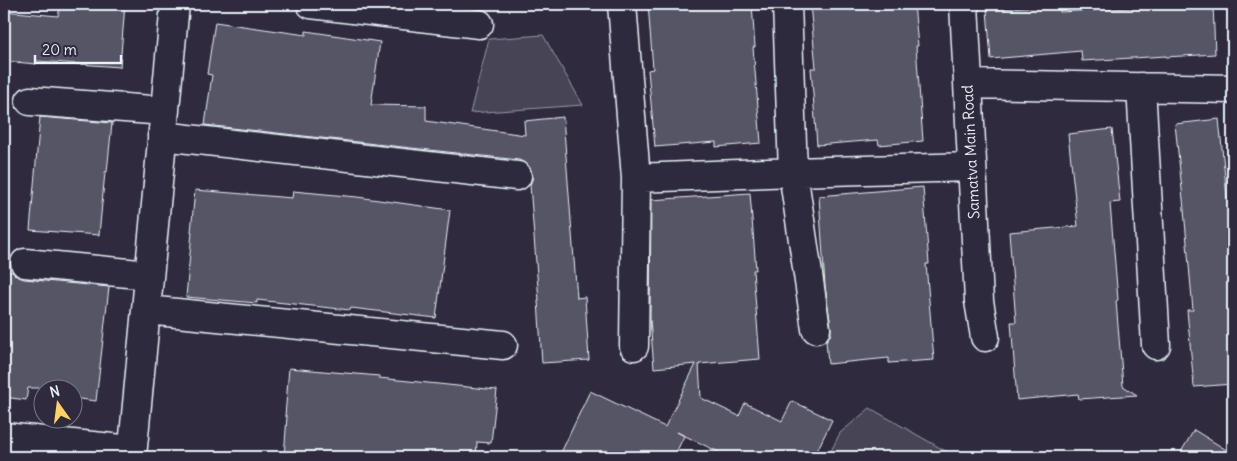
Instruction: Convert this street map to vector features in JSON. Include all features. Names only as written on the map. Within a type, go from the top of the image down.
[{"type":"street","points":[[4,437],[132,454],[175,4]]},
{"type":"street","points":[[311,4],[479,24]]},
{"type":"street","points":[[622,4],[636,178],[634,346]]},
{"type":"street","points":[[787,4],[793,172],[816,329]]},
{"type":"street","name":"Samatva Main Road","points":[[964,4],[979,301],[986,338]]},
{"type":"street","points":[[968,84],[1233,89]]},
{"type":"street","points":[[1141,87],[1156,345]]},
{"type":"street","points":[[30,101],[164,124],[517,176]]},
{"type":"street","points":[[636,178],[972,168]]},
{"type":"street","points":[[25,263],[149,275]]},
{"type":"street","points":[[146,310],[503,345]]},
{"type":"shaded area","points":[[543,35],[583,105],[470,113],[489,39]]},
{"type":"shaded area","points":[[870,408],[956,457],[828,457],[840,433]]},
{"type":"building","points":[[61,4],[125,4],[120,67],[37,61],[36,64],[4,61],[4,11],[58,16]]},
{"type":"building","points":[[648,4],[752,4],[755,47],[753,47],[761,143],[716,147],[716,142],[655,147],[648,70],[653,69]]},
{"type":"building","points":[[810,4],[914,4],[923,141],[879,145],[878,140],[817,145],[811,68],[816,68]]},
{"type":"building","points":[[1060,4],[1060,12],[1163,6],[1163,4],[1213,4],[1215,54],[1082,61],[1081,51],[991,59],[987,10]]},
{"type":"building","points":[[215,22],[306,35],[306,31],[380,42],[371,105],[426,106],[426,121],[525,135],[524,121],[563,117],[577,298],[585,297],[589,360],[542,363],[530,185],[533,177],[527,164],[519,160],[205,125],[212,75],[207,74]]},
{"type":"building","points":[[40,117],[112,123],[99,235],[30,230]]},
{"type":"building","points":[[1219,119],[1233,255],[1233,294],[1231,294],[1233,384],[1194,387],[1187,310],[1193,310],[1175,124]]},
{"type":"building","points":[[1112,129],[1120,202],[1110,203],[1123,386],[1137,395],[1079,399],[1078,394],[1017,400],[1011,322],[1016,322],[1009,232],[1078,226],[1068,134]]},
{"type":"building","points":[[923,187],[929,264],[926,264],[934,360],[889,363],[889,358],[828,364],[826,341],[831,334],[831,327],[825,286],[819,196]]},
{"type":"building","points":[[195,190],[292,198],[293,191],[357,197],[450,210],[436,318],[257,300],[257,303],[186,297]]},
{"type":"building","points":[[750,193],[756,270],[753,270],[760,359],[699,364],[701,398],[739,416],[745,403],[782,421],[792,401],[832,420],[814,457],[729,457],[677,432],[684,436],[674,457],[559,457],[590,391],[665,427],[696,364],[654,368],[650,320],[651,200]]},
{"type":"building","points":[[4,271],[12,272],[24,279],[109,287],[96,401],[82,399],[82,378],[32,378],[32,388],[28,388],[26,400],[4,397]]},
{"type":"building","points":[[289,368],[379,376],[379,378],[497,390],[491,443],[477,442],[476,457],[284,457]]},
{"type":"building","points":[[1194,430],[1233,454],[1233,457],[1178,457]]}]
